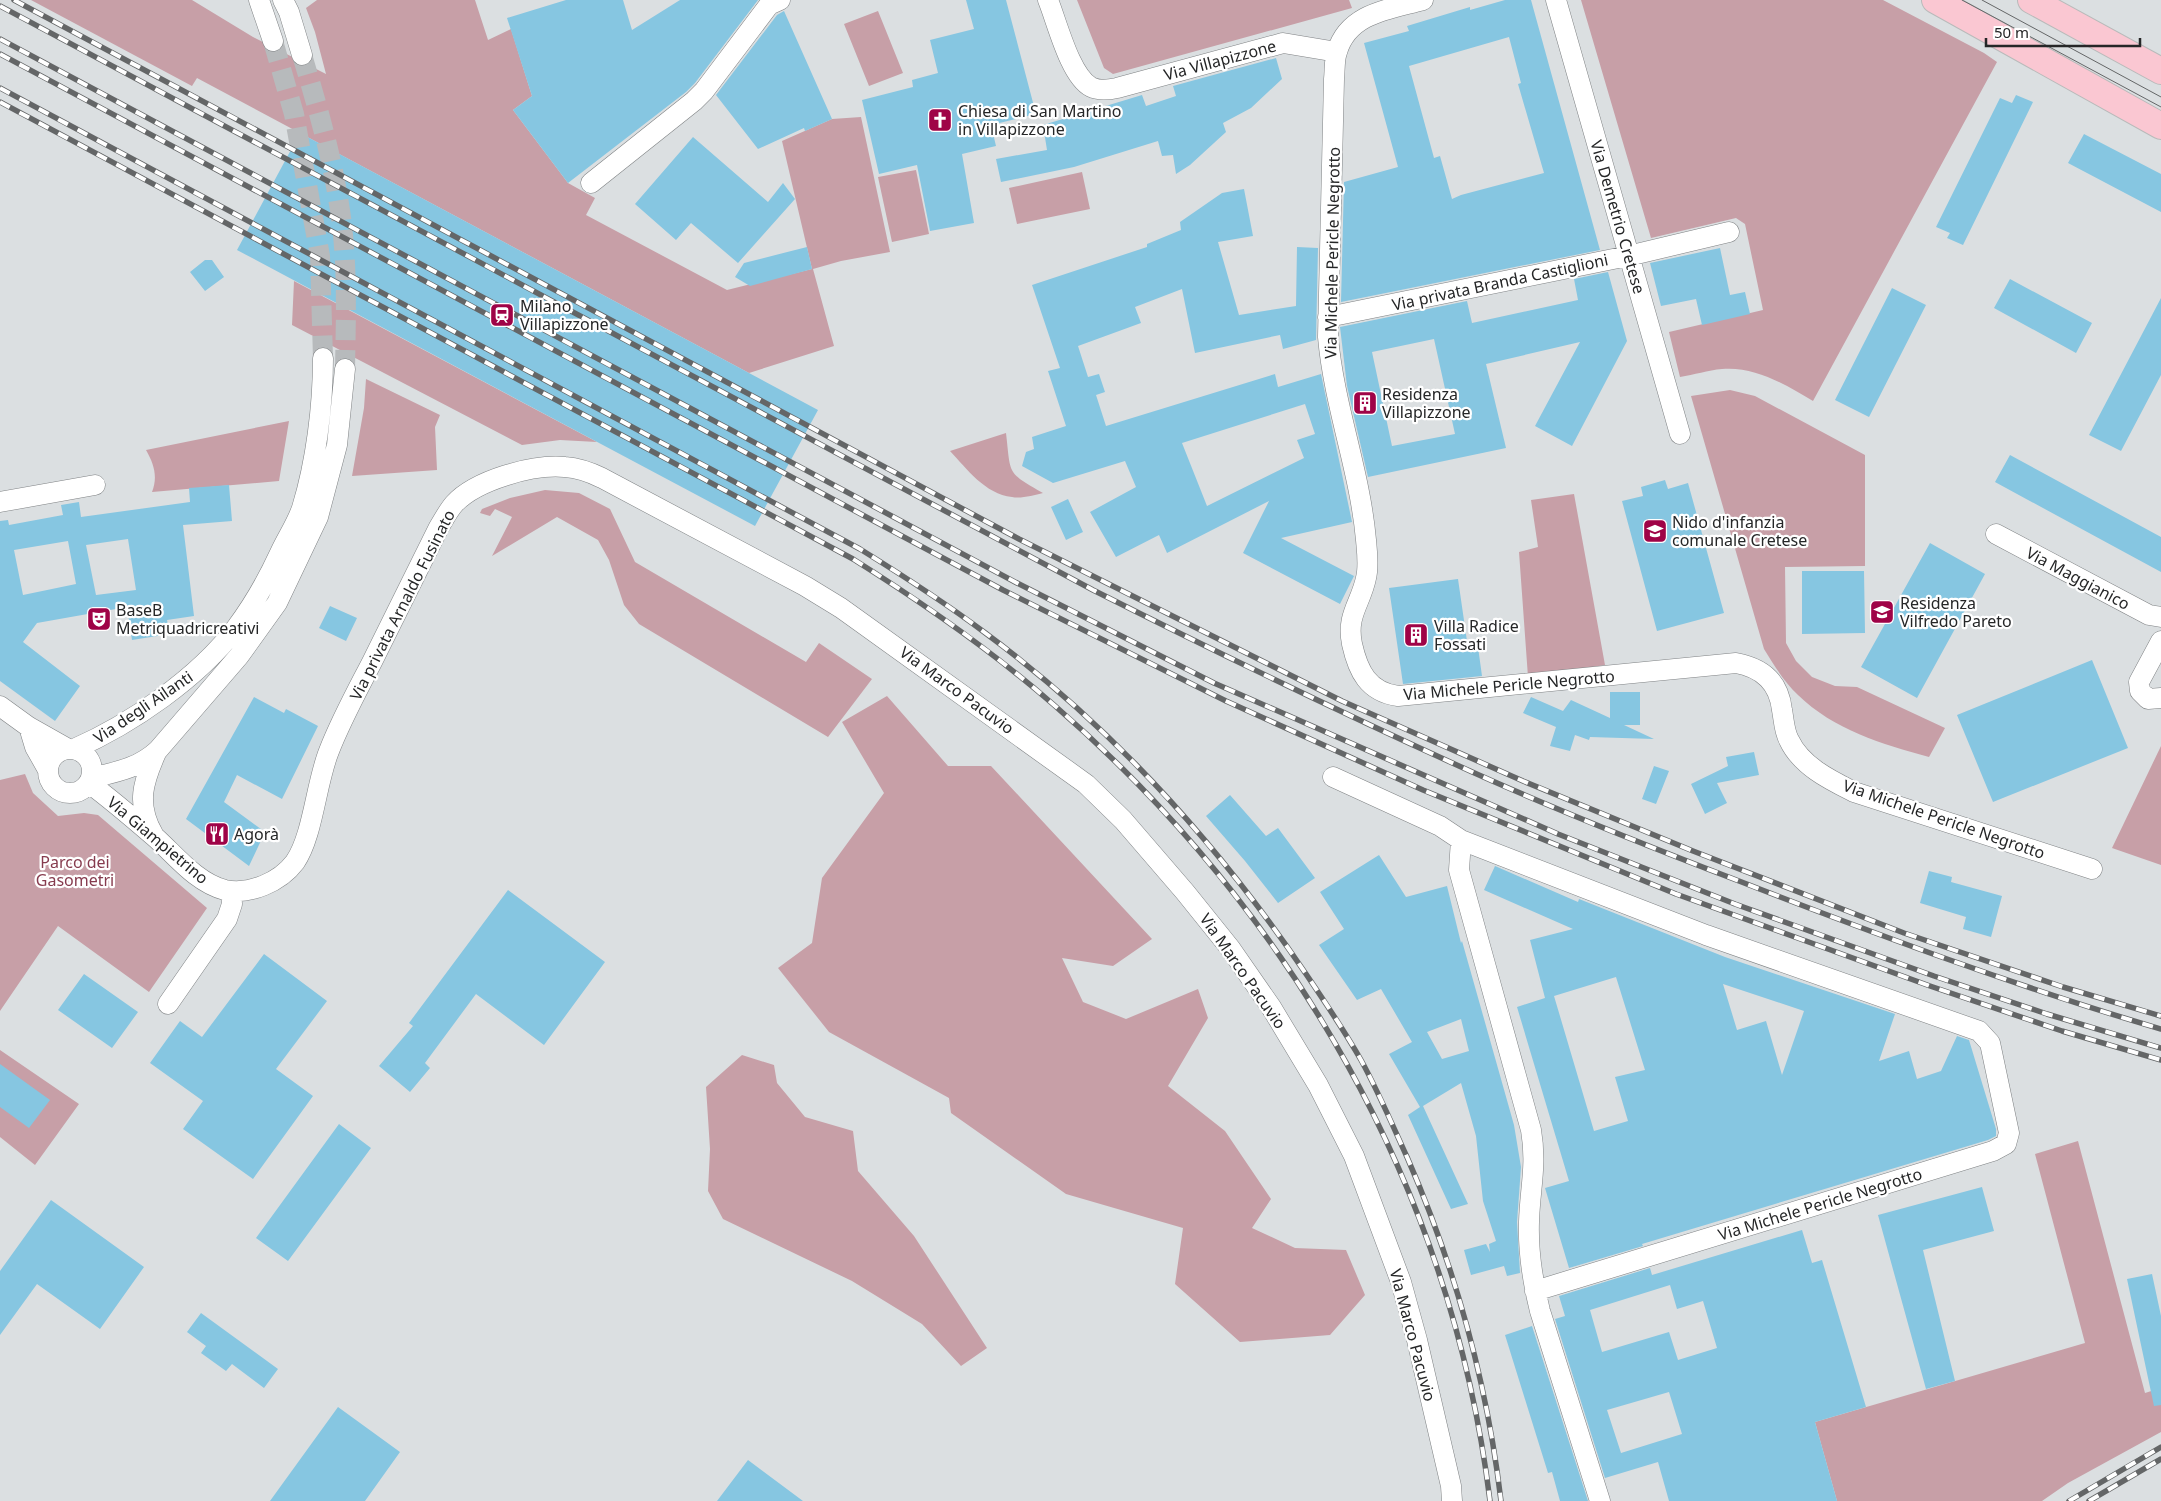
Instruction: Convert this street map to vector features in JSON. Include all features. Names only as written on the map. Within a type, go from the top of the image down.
[{"type":"main road","points":[[1935,0],[2161,126]]},
{"type":"main road","points":[[2031,0],[2161,71]]},
{"type":"street","points":[[259,0],[273,41]]},
{"type":"street","points":[[283,0],[289,12],[302,55]]},
{"type":"street","points":[[591,183],[694,101],[704,91],[769,5],[780,0]]},
{"type":"street","name":"Via Villapizzone","points":[[1048,0],[1075,71],[1089,86],[1097,89],[1118,88],[1284,43],[1337,52]]},
{"type":"street","points":[[1337,52],[1349,29],[1358,21],[1371,14],[1423,0]]},
{"type":"street","name":"Via Demetrio Cretese","points":[[1556,0],[1680,434]]},
{"type":"street","name":"Via Michele Pericle Negrotto","points":[[1337,52],[1334,79],[1328,337],[1331,373],[1357,478],[1366,538],[1366,578],[1350,622],[1352,642],[1363,676],[1372,686],[1386,694],[1398,696],[1736,663],[1749,666],[1764,673],[1775,685],[1789,741],[1804,760],[1825,778],[1854,792],[2092,869]]},
{"type":"street","name":"Via privata Branda Castiglioni","points":[[1328,317],[1628,256],[1729,232]]},
{"type":"street","name":"Via degli Ailanti","points":[[71,749],[99,738],[195,674],[236,628],[266,582],[302,509],[317,437],[323,392],[323,358]]},
{"type":"street","name":"Via degli Ailanti","points":[[90,780],[136,766],[147,760],[158,750],[239,656],[277,603],[318,517],[338,445],[345,368]]},
{"type":"street","name":"Via privata Arnaldo Fusinato","points":[[231,891],[251,889],[272,882],[285,873],[299,855],[308,830],[321,772],[339,727],[444,519],[460,498],[483,485],[507,476],[547,467],[582,470],[602,478],[817,593]]},
{"type":"street","points":[[0,502],[95,485]]},
{"type":"street","name":"Via Maggianico","points":[[1996,534],[2149,615],[2161,618]]},
{"type":"street","name":"Via Marco Pacuvio","points":[[817,593],[841,608],[1086,784],[1140,839],[1205,915],[1244,966],[1313,1077],[1345,1137],[1364,1180],[1401,1282],[1415,1332],[1451,1486],[1452,1501]]},
{"type":"street","points":[[2161,641],[2139,682],[2140,691],[2148,699],[2161,698]]},
{"type":"street","points":[[0,706],[29,727],[87,757],[92,767],[90,780],[76,792],[65,792],[52,783],[48,770],[35,746],[29,727]]},
{"type":"street","points":[[48,770],[54,757],[71,749]]},
{"type":"street","name":"Via degli Ailanti","points":[[155,838],[144,814],[143,790],[146,774],[158,750]]},
{"type":"street","name":"Via Michele Pericle Negrotto","points":[[1333,777],[1440,826],[1461,840],[1706,935],[1980,1031],[1990,1043],[2009,1133],[2006,1144],[1993,1151],[1535,1291]]},
{"type":"street","name":"Via Giampietrino","points":[[90,780],[206,882],[231,891]]},
{"type":"street","points":[[1461,840],[1459,870],[1531,1130],[1534,1150],[1529,1236],[1535,1291],[1600,1501]]},
{"type":"street","points":[[168,1004],[227,919],[232,904],[231,891]]},
{"type":"green space","points":[[31,0],[192,0],[253,37],[326,74],[315,32],[306,8],[317,0],[475,0],[488,40],[511,29],[532,96],[513,110],[568,183],[595,198],[586,215],[727,290],[812,269],[782,141],[832,119],[861,117],[890,252],[841,261],[813,269],[834,346],[749,373],[197,78],[192,86]]},
{"type":"green space","points":[[1077,0],[1349,0],[1352,8],[1113,74],[1104,68]]},
{"type":"green space","points":[[1581,0],[1883,0],[1984,53],[1997,62],[1813,401],[1770,378],[1746,370],[1712,370],[1680,377],[1669,332],[1763,310],[1745,224],[1736,218],[1651,238]]},
{"type":"green space","points":[[878,11],[903,73],[869,86],[844,24]]},
{"type":"green space","points":[[916,170],[929,234],[892,242],[878,177]]},
{"type":"green space","points":[[1082,172],[1090,209],[1017,224],[1009,188]]},
{"type":"green space","points":[[294,281],[597,442],[560,440],[522,445],[292,325]]},
{"type":"green space","points":[[366,379],[440,415],[435,427],[437,470],[352,476],[364,408]]},
{"type":"green space","points":[[1730,390],[1755,396],[1865,455],[1865,566],[1785,567],[1786,643],[1796,661],[1812,677],[1835,686],[1857,687],[1945,728],[1929,757],[1876,741],[1827,718],[1793,690],[1764,649],[1691,396]]},
{"type":"green space","points":[[289,421],[279,481],[152,492],[155,481],[154,471],[146,450]]},
{"type":"green space","points":[[1006,433],[1012,471],[1022,481],[1043,493],[1016,497],[1002,495],[993,491],[977,480],[950,451]]},
{"type":"green space","points":[[545,490],[579,493],[610,509],[635,562],[806,662],[819,643],[872,679],[828,737],[639,624],[624,605],[609,560],[598,540],[557,517],[492,556],[512,517],[495,509],[490,516],[480,513],[482,509],[510,498]]},
{"type":"green space","points":[[1574,494],[1605,665],[1528,677],[1519,552],[1538,547],[1531,500]]},
{"type":"green space","points":[[887,696],[948,766],[991,766],[1152,939],[1113,966],[1062,958],[1083,1002],[1126,1019],[1198,989],[1208,1018],[1168,1086],[1225,1131],[1271,1199],[1252,1228],[1295,1248],[1346,1250],[1365,1295],[1330,1335],[1240,1342],[1175,1284],[1183,1228],[1066,1194],[951,1113],[949,1098],[829,1032],[778,968],[812,943],[822,878],[884,793],[842,722]]},
{"type":"green space","points":[[2161,746],[2161,865],[2112,848]]},
{"type":"green space","name":"Parco dei Gasometri","points":[[25,774],[33,793],[58,816],[84,813],[98,815],[207,908],[149,992],[58,926],[0,1011],[0,780]]},
{"type":"green space","points":[[0,1050],[79,1104],[35,1165],[0,1137]]},
{"type":"green space","points":[[742,1055],[774,1065],[777,1083],[805,1117],[853,1131],[858,1171],[914,1236],[987,1348],[961,1366],[922,1324],[852,1281],[723,1219],[708,1191],[710,1149],[706,1087]]},
{"type":"green space","points":[[2078,1141],[2145,1393],[2161,1388],[2161,1432],[2068,1483],[2042,1501],[1837,1501],[1815,1422],[2085,1343],[2035,1154]]},
{"type":"building","points":[[566,0],[623,0],[632,30],[680,0],[758,0],[695,83],[686,92],[568,183],[513,110],[532,96],[507,18]]},
{"type":"building","points":[[966,0],[1006,0],[1036,114],[991,125],[996,146],[962,154],[974,223],[930,231],[917,165],[879,174],[862,100],[913,87],[912,80],[938,73],[930,40],[974,29]]},
{"type":"building","points":[[1505,0],[1531,0],[1600,250],[1341,302],[1344,182],[1398,167],[1364,43],[1409,31],[1407,26],[1470,7],[1470,10]],"holes":[[[1509,37],[1521,83],[1518,84],[1544,173],[1452,199],[1440,156],[1434,158],[1409,66]]]},
{"type":"building","points":[[784,11],[832,119],[805,131],[804,128],[758,149],[716,95],[777,15]]},
{"type":"building","points":[[1276,58],[1282,79],[1251,108],[1223,123],[1226,132],[1190,165],[1176,174],[1173,155],[1162,156],[1158,141],[1074,167],[1001,182],[996,159],[1047,150],[1043,125],[1142,95],[1146,106],[1176,96],[1173,86]]},
{"type":"building","points":[[2016,95],[2033,102],[1963,245],[1947,238],[1950,233],[1936,227],[2000,98],[2012,103]]},
{"type":"building","points":[[300,133],[818,410],[755,526],[237,250]]},
{"type":"building","points":[[2084,134],[2161,174],[2161,212],[2068,163]]},
{"type":"building","points":[[693,137],[768,202],[783,183],[795,199],[738,263],[691,223],[676,240],[635,204]]},
{"type":"building","points":[[1244,189],[1253,236],[1218,242],[1239,315],[1296,306],[1297,247],[1318,248],[1316,340],[1283,349],[1280,335],[1195,353],[1182,289],[1135,307],[1141,323],[1078,346],[1088,377],[1099,374],[1105,392],[1096,395],[1106,426],[1275,374],[1278,387],[1321,374],[1352,522],[1281,538],[1354,576],[1340,604],[1243,553],[1269,501],[1167,553],[1159,535],[1116,557],[1090,512],[1136,487],[1125,461],[1053,483],[1022,466],[1026,452],[1034,449],[1032,437],[1066,426],[1048,371],[1060,368],[1032,285],[1147,247],[1147,244],[1181,230],[1180,222],[1222,193]],"holes":[[[1305,404],[1315,434],[1297,440],[1304,458],[1207,506],[1182,443]]]},
{"type":"building","points":[[807,247],[812,269],[750,286],[735,277],[744,263]]},
{"type":"building","points":[[1720,248],[1730,295],[1745,292],[1750,314],[1702,325],[1696,299],[1661,306],[1650,263]]},
{"type":"building","points":[[205,260],[212,260],[224,277],[205,291],[190,272]]},
{"type":"building","points":[[1608,272],[1627,341],[1572,446],[1535,426],[1580,342],[1486,364],[1506,448],[1368,477],[1347,386],[1340,327],[1467,301],[1472,323],[1578,300],[1574,279]],"holes":[[[1434,339],[1455,434],[1392,446],[1372,352]]]},
{"type":"building","points":[[2010,279],[2092,323],[2076,353],[1994,308]]},
{"type":"building","points":[[1892,288],[1926,305],[1869,417],[1835,400]]},
{"type":"building","points":[[2161,298],[2161,375],[2121,451],[2089,435]]},
{"type":"building","points":[[2010,455],[2161,537],[2161,572],[1995,482]]},
{"type":"building","points":[[1665,480],[1668,489],[1688,483],[1724,613],[1657,631],[1622,501],[1643,496],[1641,487]]},
{"type":"building","points":[[229,485],[232,521],[183,525],[194,616],[167,620],[170,634],[132,640],[127,607],[37,623],[23,642],[80,686],[55,721],[0,681],[0,521],[8,520],[9,525],[63,515],[61,505],[79,502],[81,517],[190,502],[189,488]],"holes":[[[128,539],[136,590],[96,595],[86,545]],[[68,541],[76,584],[23,595],[14,550]]]},
{"type":"building","points":[[1068,499],[1083,532],[1066,540],[1051,507]]},
{"type":"building","points":[[1930,543],[1985,574],[1917,698],[1861,667]]},
{"type":"building","points":[[1802,571],[1864,571],[1865,633],[1802,634]]},
{"type":"building","name":"Villa Radice Fossati","points":[[1458,579],[1468,648],[1478,647],[1482,676],[1403,684],[1389,588]]},
{"type":"building","points":[[330,606],[357,618],[346,641],[319,628]]},
{"type":"building","points":[[2092,660],[2128,748],[1993,802],[1957,715]]},
{"type":"building","points":[[1610,692],[1640,692],[1640,725],[1624,725],[1654,739],[1590,737],[1589,740],[1575,735],[1570,751],[1550,746],[1556,727],[1523,713],[1531,697],[1563,711],[1571,700],[1610,718]]},
{"type":"building","points":[[254,697],[284,713],[286,709],[318,726],[282,799],[237,775],[224,802],[265,832],[249,866],[186,819]]},
{"type":"building","points":[[1754,752],[1759,775],[1717,783],[1727,803],[1705,814],[1691,784],[1728,766],[1726,757]]},
{"type":"building","points":[[1654,766],[1669,771],[1656,804],[1642,799]]},
{"type":"building","points":[[1230,795],[1266,836],[1278,828],[1315,878],[1278,903],[1206,816]]},
{"type":"building","points":[[1379,855],[1406,897],[1447,886],[1461,943],[1462,941],[1514,1125],[1521,1167],[1517,1222],[1520,1273],[1507,1276],[1504,1266],[1471,1275],[1464,1250],[1486,1244],[1490,1252],[1489,1244],[1496,1241],[1483,1201],[1476,1136],[1461,1083],[1423,1106],[1468,1204],[1451,1209],[1408,1115],[1420,1107],[1389,1054],[1412,1042],[1381,989],[1357,1000],[1319,945],[1344,929],[1320,892]],"holes":[[[1461,1019],[1469,1051],[1442,1059],[1427,1032]]]},
{"type":"building","points":[[1495,866],[1578,902],[1579,899],[1725,957],[1895,1014],[1879,1061],[1909,1051],[1917,1079],[1941,1071],[1957,1036],[1969,1040],[1996,1129],[1996,1136],[1569,1268],[1545,1188],[1569,1181],[1517,1007],[1545,998],[1530,940],[1573,929],[1484,890]],"holes":[[[1616,977],[1645,1070],[1615,1077],[1628,1121],[1594,1131],[1554,996]],[[1723,984],[1804,1011],[1782,1075],[1766,1021],[1737,1030]]]},
{"type":"building","points":[[1929,871],[1952,877],[1951,882],[2002,896],[1991,937],[1963,929],[1966,917],[1920,903]]},
{"type":"building","points":[[508,890],[605,962],[544,1045],[476,994],[425,1063],[430,1068],[410,1092],[379,1066],[413,1026],[409,1023]]},
{"type":"building","points":[[264,954],[327,1001],[276,1069],[313,1096],[253,1179],[183,1129],[203,1101],[150,1063],[180,1021],[202,1037]]},
{"type":"building","points":[[84,974],[138,1012],[112,1048],[58,1010]]},
{"type":"building","points":[[0,1064],[50,1100],[29,1128],[0,1107]]},
{"type":"building","points":[[339,1124],[371,1148],[288,1261],[256,1238]]},
{"type":"building","points":[[1982,1187],[1994,1231],[1923,1250],[1955,1381],[1926,1389],[1878,1215]]},
{"type":"building","points":[[51,1200],[144,1267],[100,1329],[37,1284],[0,1335],[0,1271]]},
{"type":"building","points":[[1802,1230],[1812,1263],[1822,1260],[1866,1407],[1815,1422],[1837,1501],[1669,1501],[1658,1462],[1605,1478],[1555,1319],[1565,1316],[1559,1296],[1650,1268],[1652,1275]],"holes":[[[1670,1285],[1677,1309],[1703,1301],[1717,1348],[1678,1360],[1669,1332],[1602,1352],[1590,1310]],[[1669,1392],[1682,1434],[1621,1453],[1607,1410]]]},
{"type":"building","points":[[2152,1274],[2161,1316],[2161,1405],[2154,1406],[2127,1279]]},
{"type":"building","points":[[201,1313],[278,1369],[264,1388],[232,1364],[226,1371],[201,1353],[206,1346],[187,1332]]},
{"type":"building","points":[[1532,1326],[1588,1501],[1560,1501],[1552,1472],[1548,1473],[1505,1335]]},
{"type":"building","points":[[338,1407],[400,1452],[365,1501],[270,1501]]},
{"type":"building","points":[[748,1460],[803,1501],[717,1501]]},
{"type":"tunnel","points":[[273,41],[294,114],[320,256],[323,358]]},
{"type":"tunnel","points":[[302,55],[328,148],[342,224],[346,286],[345,369]]},
{"type":"tram line","points":[[1962,0],[2161,107]]},
{"type":"tram line","points":[[1982,0],[2161,97]]},
{"type":"railway","points":[[14,0],[1019,539],[1342,701],[1523,781],[1693,851],[1904,933],[2063,987],[2161,1016]]},
{"type":"railway","points":[[0,6],[1093,590],[1321,702],[1494,782],[1669,854],[1949,960],[2054,996],[2161,1029]]},
{"type":"railway","points":[[0,39],[1017,583],[1214,683],[1558,834],[1735,904],[1934,976],[2047,1014],[2161,1048]]},
{"type":"railway","points":[[0,54],[1003,590],[1226,701],[1423,790],[1676,894],[1930,986],[2062,1031],[2161,1060]]},
{"type":"railway","points":[[0,88],[860,549],[954,610],[1030,668],[1075,706],[1118,747],[1199,833],[1272,926],[1355,1049],[1407,1157],[1440,1240],[1454,1283],[1478,1369],[1495,1457],[1501,1501]]},
{"type":"railway","points":[[0,102],[853,559],[956,628],[1006,665],[1054,705],[1139,785],[1216,872],[1286,965],[1346,1063],[1398,1166],[1439,1274],[1470,1386],[1490,1501]]},
{"type":"railway","points":[[2069,1501],[2161,1447]]},
{"type":"railway","points":[[2089,1501],[2161,1459]]},
{"type":"place","name":"Chiesa di San Martino in Villapizzone","points":[[940,120]]},
{"type":"place","name":"Milano Villapizzone","points":[[502,315]]},
{"type":"place","name":"Residenza Villapizzone","points":[[1365,403]]},
{"type":"place","name":"Nido d'infanzia comunale Cretese","points":[[1655,531]]},
{"type":"place","name":"Residenza Vilfredo Pareto","points":[[1882,612]]},
{"type":"place","name":"BaseB Metriquadricreativi","points":[[99,619]]},
{"type":"place","name":"Villa Radice Fossati","points":[[1416,635]]},
{"type":"place","name":"Agorà","points":[[217,834]]}]
